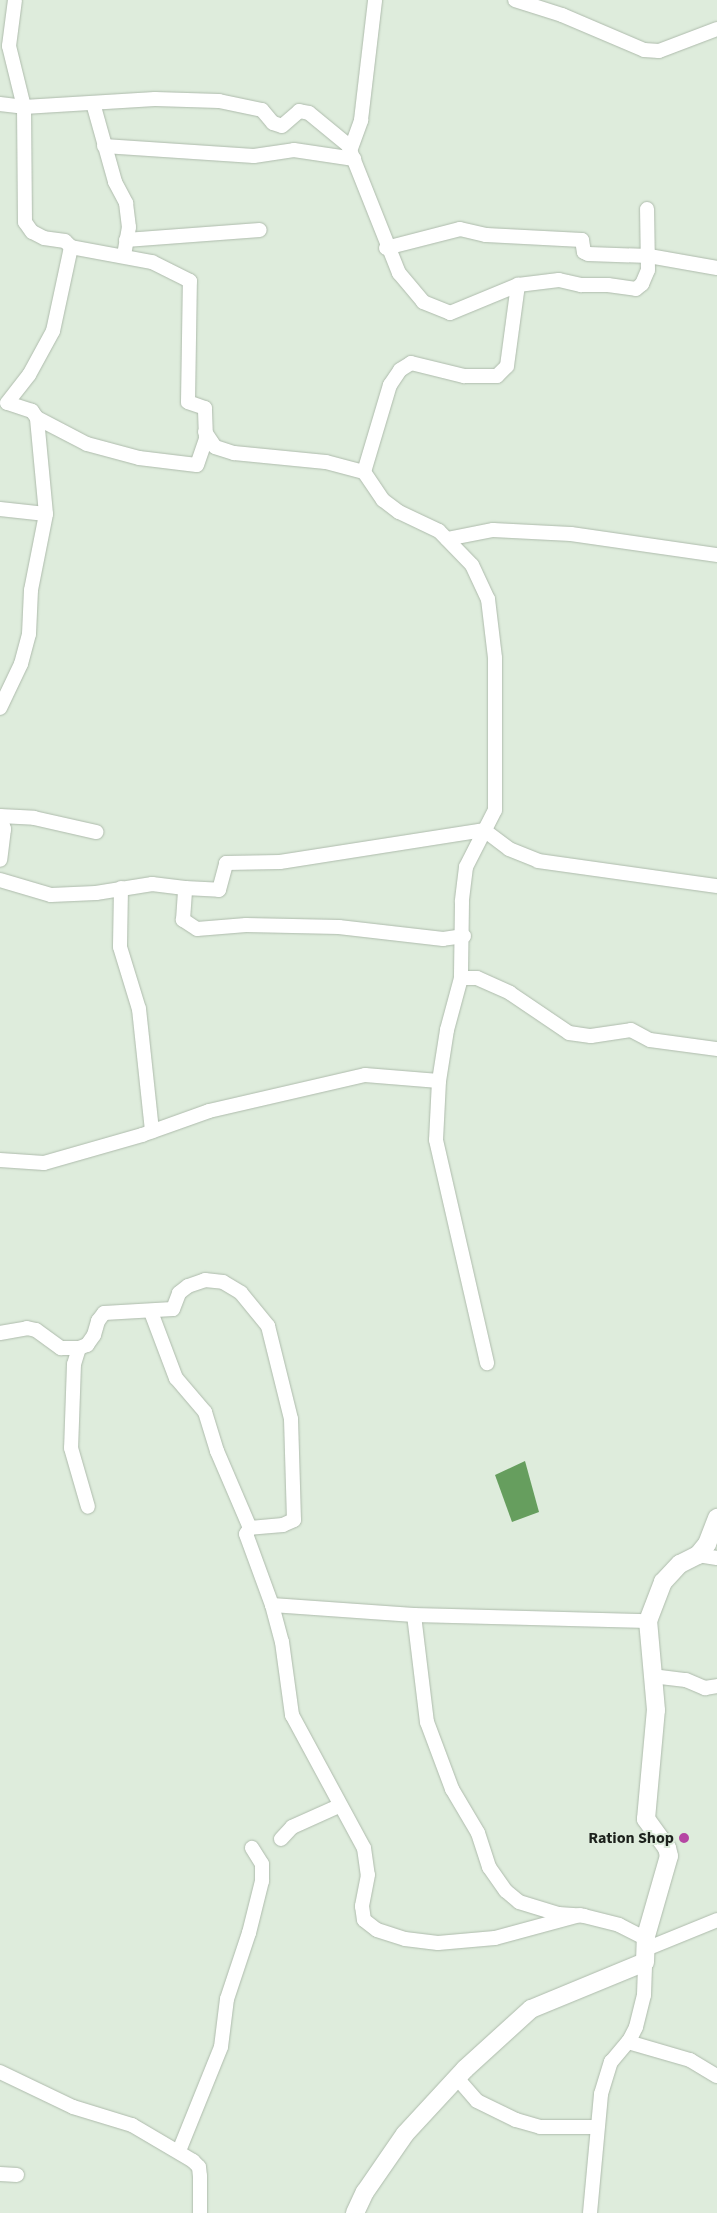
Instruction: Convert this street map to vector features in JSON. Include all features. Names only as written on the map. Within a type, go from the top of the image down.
[{"type":"main road","points":[[355,2213],[365,2192],[405,2134],[456,2078],[531,2009],[646,1950],[669,1856],[667,1848],[646,1819],[656,1710],[648,1621],[663,1582],[680,1564],[698,1555],[707,1544],[717,1518]]},
{"type":"street","points":[[15,0],[9,46],[24,107],[25,222],[32,232],[44,238],[65,241],[72,247],[152,262],[190,281],[188,402],[205,408],[205,432],[197,465],[139,458],[86,444],[37,418],[32,411],[3,400],[29,375],[53,331],[72,247]]},
{"type":"street","points":[[352,155],[361,120],[375,0]]},
{"type":"street","points":[[515,0],[562,16],[644,50],[658,51],[717,29]]},
{"type":"street","points":[[0,104],[24,107],[155,99],[219,101],[262,110],[273,122],[282,126],[299,111],[309,113],[336,133],[352,155],[386,248],[412,291],[423,302],[450,313],[518,285],[559,280],[581,285],[608,285],[636,289],[642,284],[648,270],[647,209]]},
{"type":"street","points":[[93,103],[115,182],[126,203],[124,256]]},
{"type":"street","points":[[104,146],[254,156],[294,150],[352,155]]},
{"type":"street","points":[[386,248],[460,229],[486,235],[582,240],[584,252],[588,254],[649,256],[717,268]]},
{"type":"street","points":[[126,240],[260,230]]},
{"type":"street","points":[[364,472],[390,385],[400,370],[411,363],[464,376],[497,376],[507,366],[518,285]]},
{"type":"street","points":[[0,708],[5,687],[29,634],[31,590],[46,514],[37,418]]},
{"type":"street","points":[[205,432],[215,447],[234,453],[326,462],[364,472],[383,500],[399,512],[439,531],[447,539],[472,565],[488,599],[495,658],[497,719],[493,766],[497,783],[495,810],[466,867],[462,902],[464,936],[461,978],[447,1030],[439,1082],[436,1140],[487,1363]]},
{"type":"street","points":[[0,509],[46,514]]},
{"type":"street","points":[[447,539],[493,530],[571,534],[717,555]]},
{"type":"street","points":[[0,860],[4,829],[0,816],[34,818],[96,832]]},
{"type":"street","points":[[0,880],[51,895],[152,884],[219,890],[226,863],[280,862],[484,830],[509,849],[538,861],[717,886]]},
{"type":"street","points":[[121,888],[120,947],[139,1009],[152,1131]]},
{"type":"street","points":[[185,888],[183,920],[197,929],[246,924],[339,927],[442,939],[464,936]]},
{"type":"street","points":[[461,978],[476,978],[510,993],[569,1033],[591,1036],[631,1030],[650,1040],[717,1049]]},
{"type":"street","points":[[0,1160],[44,1163],[152,1131],[209,1111],[364,1075],[439,1082]]},
{"type":"street","points":[[0,1333],[27,1328],[36,1330],[61,1348],[79,1348],[87,1345],[94,1335],[98,1321],[104,1313],[151,1312],[173,1309],[179,1293],[188,1286],[206,1280],[223,1282],[241,1293],[268,1326],[291,1419],[295,1514],[294,1520],[283,1525],[250,1528]]},
{"type":"street","points":[[151,1312],[176,1378],[205,1412],[218,1451],[250,1528],[246,1540],[272,1605],[282,1642],[292,1715],[339,1806],[364,1848],[368,1874],[362,1906],[364,1920],[377,1930],[405,1939],[438,1943],[473,1942],[528,1931],[580,1915]]},
{"type":"street","points":[[79,1348],[74,1364],[71,1448],[88,1506]]},
{"type":"street","points":[[698,1555],[717,1558]]},
{"type":"street","points":[[272,1605],[414,1615],[648,1621]]},
{"type":"street","points":[[414,1615],[427,1722],[452,1789],[478,1833],[489,1867],[506,1891],[520,1902],[558,1914],[580,1915],[619,1925],[646,1950]]},
{"type":"street","points":[[652,1676],[686,1680],[705,1688],[717,1686]]},
{"type":"street","points":[[281,1839],[292,1827],[339,1806]]},
{"type":"street","points":[[178,2151],[221,2048],[227,1999],[249,1933],[262,1881],[262,1864],[252,1848]]},
{"type":"street","points":[[646,1950],[717,1920]]},
{"type":"street","points":[[590,2213],[601,2094],[611,2062],[628,2042],[641,2010],[646,1950]]},
{"type":"street","points":[[628,2042],[690,2060],[717,2076]]},
{"type":"street","points":[[0,2072],[72,2107],[132,2125],[178,2151],[199,2167],[200,2213]]},
{"type":"street","points":[[456,2078],[477,2101],[516,2120],[540,2127],[597,2127]]},
{"type":"street","points":[[0,2174],[18,2175]]},
{"type":"shaded area","points":[[525,1461],[539,1512],[512,1522],[495,1475]]},
{"type":"place","name":"Ration Shop","points":[[684,1838]]}]
